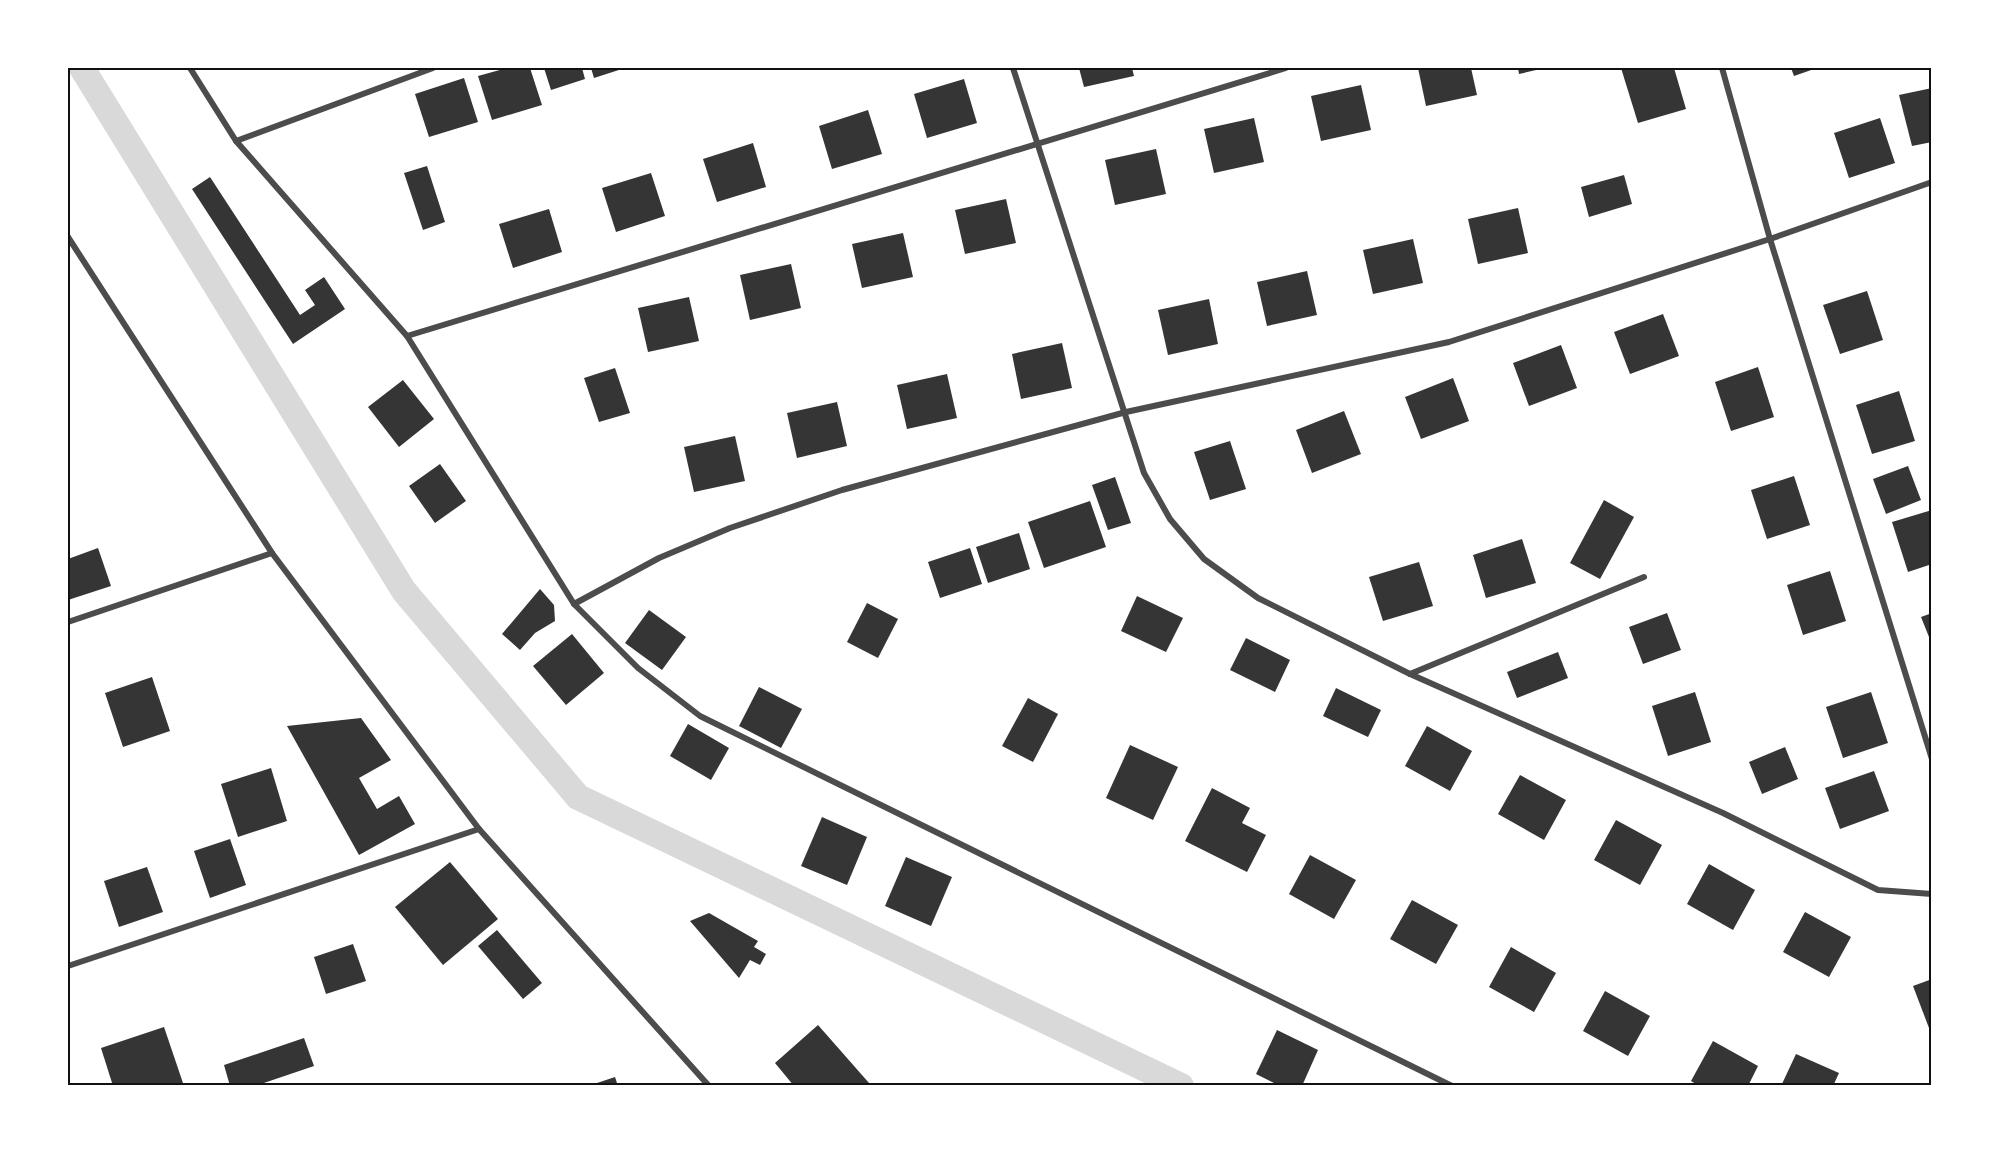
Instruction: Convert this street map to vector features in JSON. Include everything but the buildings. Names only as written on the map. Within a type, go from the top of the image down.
[{"type":"street","points":[[190,68],[236,141],[407,336],[574,604],[638,668],[700,716],[1452,1086]]},
{"type":"street","points":[[236,141],[433,68]]},
{"type":"street","points":[[1013,68],[1144,473],[1170,519],[1204,560],[1258,598],[1410,674],[1722,813],[1878,890],[1932,894]]},
{"type":"street","points":[[407,336],[1037,142],[1286,68]]},
{"type":"street","points":[[1722,68],[1770,239],[1932,759]]},
{"type":"street","points":[[574,604],[658,558],[730,528],[842,490],[1126,412],[1449,342],[1770,239],[1932,182]]},
{"type":"street","points":[[68,237],[272,553],[478,829],[709,1086]]},
{"type":"street","points":[[68,622],[272,553]]},
{"type":"street","points":[[1410,674],[1644,577]]},
{"type":"street","points":[[68,966],[478,829]]},
{"type":"waterway","points":[[82,68],[404,591],[578,797],[1181,1086]]}]
